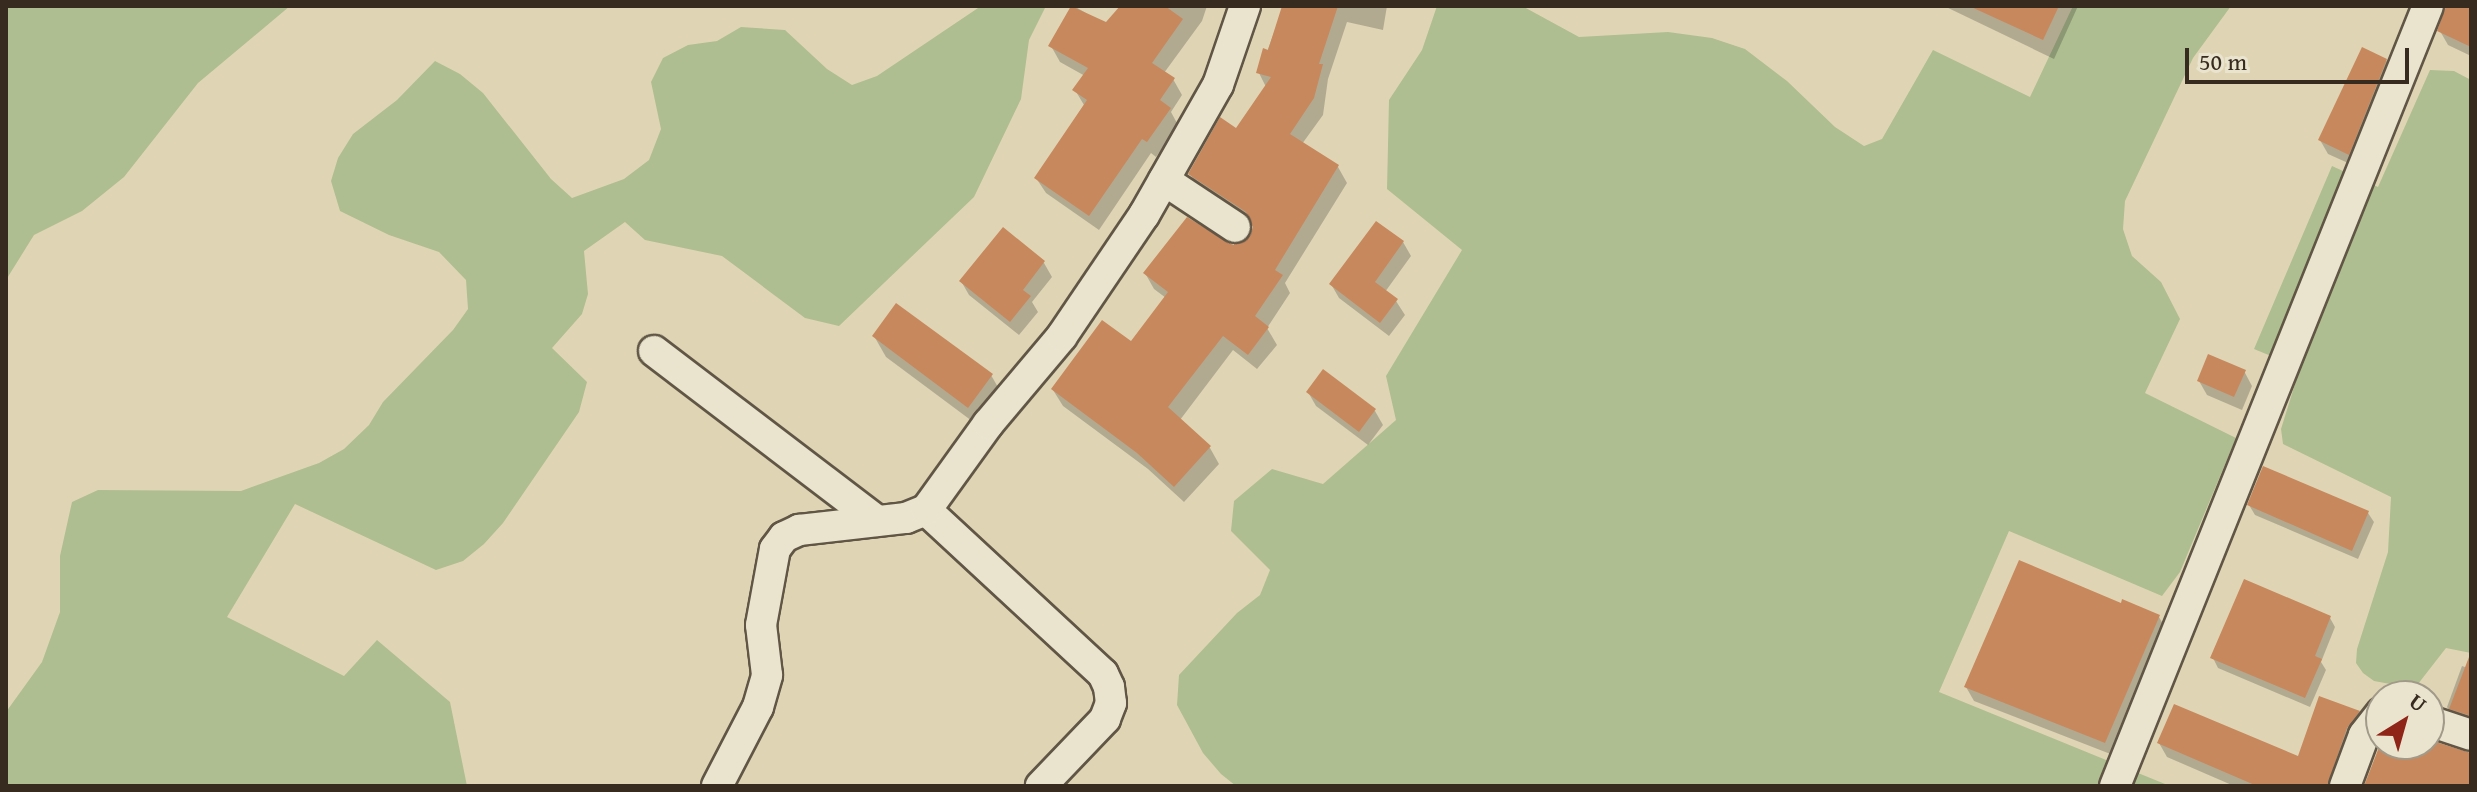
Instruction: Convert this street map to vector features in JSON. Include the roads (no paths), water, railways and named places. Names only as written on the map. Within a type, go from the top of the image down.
[{"type":"street","points":[[717,786],[758,707],[767,675],[761,625],[775,549],[784,537],[799,530],[906,518],[926,510],[988,424],[1062,336],[1164,180],[1218,85],[1245,6]]},
{"type":"street","points":[[2115,786],[2428,6]]},
{"type":"street","points":[[1164,180],[1235,227]]},
{"type":"street","points":[[654,351],[877,521]]},
{"type":"street","points":[[926,510],[1103,674],[1109,687],[1111,703],[1105,719],[1041,786]]},
{"type":"street","points":[[2445,726],[2471,735]]},
{"type":"street","points":[[2345,786],[2365,734]]}]
